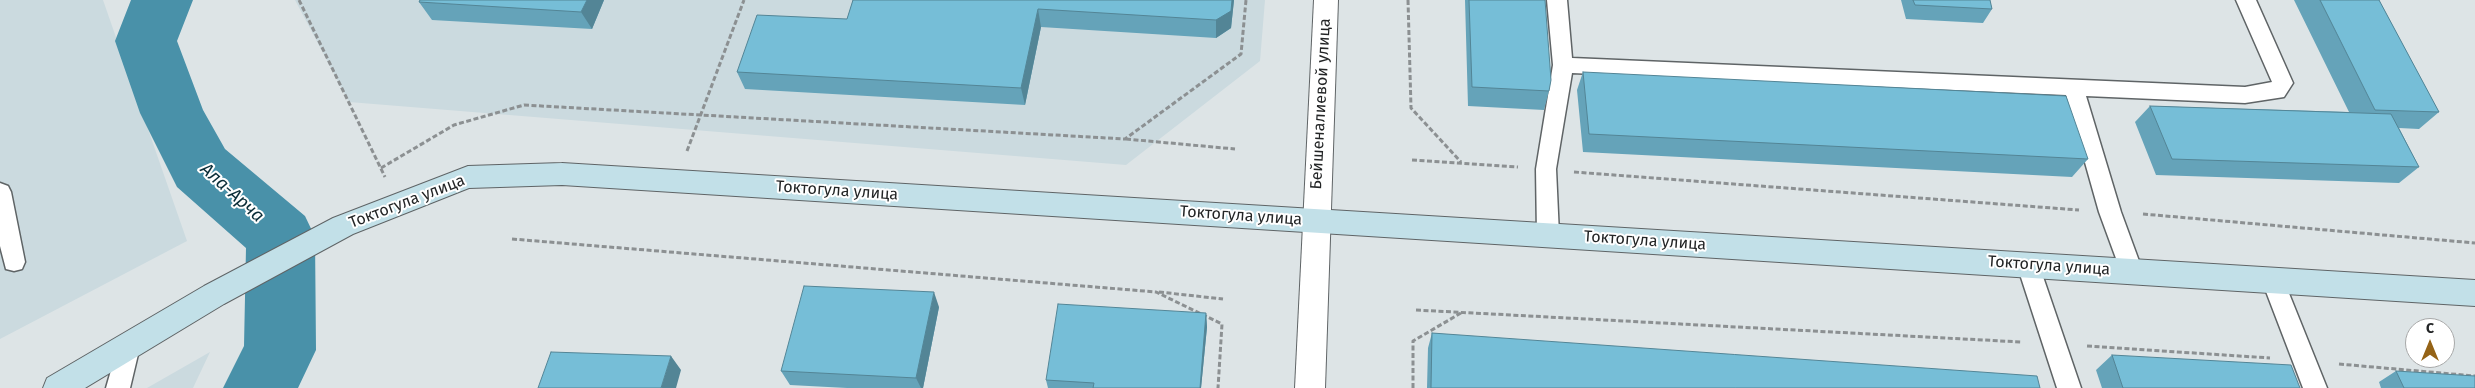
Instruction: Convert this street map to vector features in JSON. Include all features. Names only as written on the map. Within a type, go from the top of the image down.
[{"type":"main road","name":"Токтогула улица","points":[[58,388],[214,295],[342,226],[468,178],[562,174],[2475,293]]},
{"type":"street","name":"Бейшеналиевой улица","points":[[1310,388],[1326,0]]},
{"type":"lane","points":[[1548,235],[1546,169],[1563,65],[1557,0]]},
{"type":"lane","points":[[1563,65],[2245,95],[2277,91],[2283,82],[2246,0]]},
{"type":"lane","points":[[2074,88],[2110,212],[2132,272]]},
{"type":"lane","points":[[0,192],[14,262]]},
{"type":"lane","points":[[2028,265],[2069,388]]},
{"type":"lane","points":[[2273,280],[2316,388]]},
{"type":"lane","points":[[118,388],[129,346]]},
{"type":"path","points":[[299,0],[399,204]]},
{"type":"path","points":[[676,181],[744,0]]},
{"type":"path","points":[[1125,139],[1240,54],[1246,0]]},
{"type":"path","points":[[1408,0],[1410,108],[1461,163]]},
{"type":"path","points":[[381,168],[454,125],[524,105],[1125,139],[1235,148]]},
{"type":"path","points":[[1412,160],[2110,212],[2475,243]]},
{"type":"path","points":[[512,240],[1223,298]]},
{"type":"path","points":[[1156,292],[1222,324],[1218,388]]},
{"type":"path","points":[[1416,310],[2055,344],[2305,361],[2475,376]]},
{"type":"path","points":[[1413,388],[1413,341],[1462,312]]},
{"type":"shaded area","points":[[0,0],[103,0],[187,241],[0,339]]},
{"type":"shaded area","points":[[295,0],[1265,0],[1260,61],[1126,165],[349,102]]},
{"type":"shaded area","points":[[210,352],[193,388],[147,388]]},
{"type":"building","points":[[420,0],[587,0],[581,12],[419,2]]},
{"type":"building","points":[[853,0],[1232,0],[1231,11],[1216,20],[1038,9],[1021,88],[737,72],[757,15],[847,19]]},
{"type":"building","points":[[1469,0],[1545,0],[1551,80],[1549,91],[1472,87]]},
{"type":"building","points":[[1913,0],[1990,0],[1992,9],[1915,5]]},
{"type":"building","points":[[2320,0],[2379,0],[2439,112],[2375,110]]},
{"type":"building","points":[[1583,72],[2066,96],[2088,159],[1589,134]]},
{"type":"building","points":[[2150,106],[2391,114],[2419,167],[2172,159]]},
{"type":"building","points":[[804,286],[934,292],[916,378],[781,371]]},
{"type":"building","points":[[1058,304],[1206,313],[1200,388],[1093,388],[1094,383],[1046,380]]},
{"type":"building","points":[[1432,333],[2037,376],[2040,388],[1431,388]]},
{"type":"building","points":[[551,352],[671,356],[661,388],[538,388]]},
{"type":"building","points":[[2112,355],[2291,365],[2300,388],[2123,388]]},
{"type":"building","points":[[2396,371],[2475,376],[2475,388],[2404,388]]},
{"type":"waterway","name":"Ала-Арча","points":[[162,0],[146,41],[172,113],[201,168],[281,237],[280,350],[260,388]]}]
